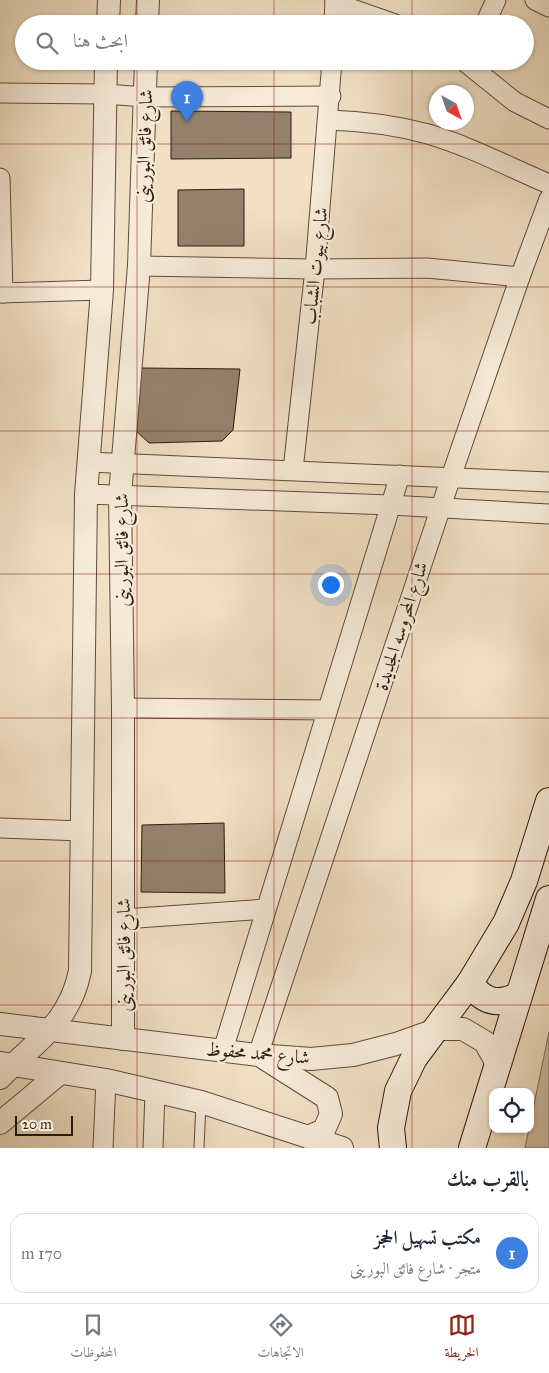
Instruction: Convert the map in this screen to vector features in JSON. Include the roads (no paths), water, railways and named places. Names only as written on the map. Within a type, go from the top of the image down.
[{"type":"main road","points":[[393,1148],[391,1128],[398,1091],[414,1058],[470,983],[506,923],[524,881],[549,801]]},
{"type":"main road","points":[[472,1148],[549,899]]},
{"type":"main road","points":[[470,983],[478,995],[491,1002],[506,1002],[518,995]]},
{"type":"street","points":[[108,15],[109,0]]},
{"type":"street","points":[[147,15],[148,0]]},
{"type":"street","points":[[489,15],[496,0]]},
{"type":"street","points":[[535,0],[549,7]]},
{"type":"street","points":[[334,15],[335,1],[372,15]]},
{"type":"street","name":"شارع فائق البورينى","points":[[4,1069],[50,1030],[69,1006],[76,989],[80,971],[86,494],[102,290],[105,70]]},
{"type":"street","name":"شارع فائق البورينى","points":[[122,1039],[123,708],[120,495],[139,266],[146,70]]},
{"type":"street","name":"شارع بيوت الشباب","points":[[293,470],[315,269],[332,70]]},
{"type":"street","points":[[476,70],[515,102],[549,119]]},
{"type":"street","points":[[0,93],[104,94],[145,97],[331,96]]},
{"type":"street","points":[[328,120],[386,125],[428,134],[460,145],[549,184]]},
{"type":"street","points":[[0,178],[1,293],[102,290]]},
{"type":"street","name":"شارع المحروسه الجديدة","points":[[258,1055],[440,509],[549,199]]},
{"type":"street","points":[[139,266],[315,269],[427,268],[520,277]]},
{"type":"street","points":[[88,462],[549,482]]},
{"type":"street","points":[[223,1050],[400,475]]},
{"type":"street","points":[[86,494],[390,505],[549,514]]},
{"type":"street","points":[[123,708],[327,710]]},
{"type":"street","points":[[0,828],[82,831]]},
{"type":"street","points":[[123,919],[266,909]]},
{"type":"street","name":"شارع محمد محفوظ","points":[[0,1024],[258,1055],[311,1059],[353,1055],[396,1044],[438,1028],[463,1029],[485,1042],[497,1064]]},
{"type":"street","points":[[258,1055],[327,1098],[331,1114],[328,1122],[324,1130],[308,1137]]},
{"type":"street","points":[[4,1069],[60,1073],[106,1080],[200,1102],[342,1148]]},
{"type":"street","points":[[0,1123],[60,1073]]},
{"type":"street","points":[[103,1148],[106,1080]]},
{"type":"street","points":[[153,1148],[155,1092]]},
{"type":"lane","points":[[199,1148],[200,1102]]},
{"type":"place","name":"مكتب تسهيل الحجز","points":[[187,122]]}]
